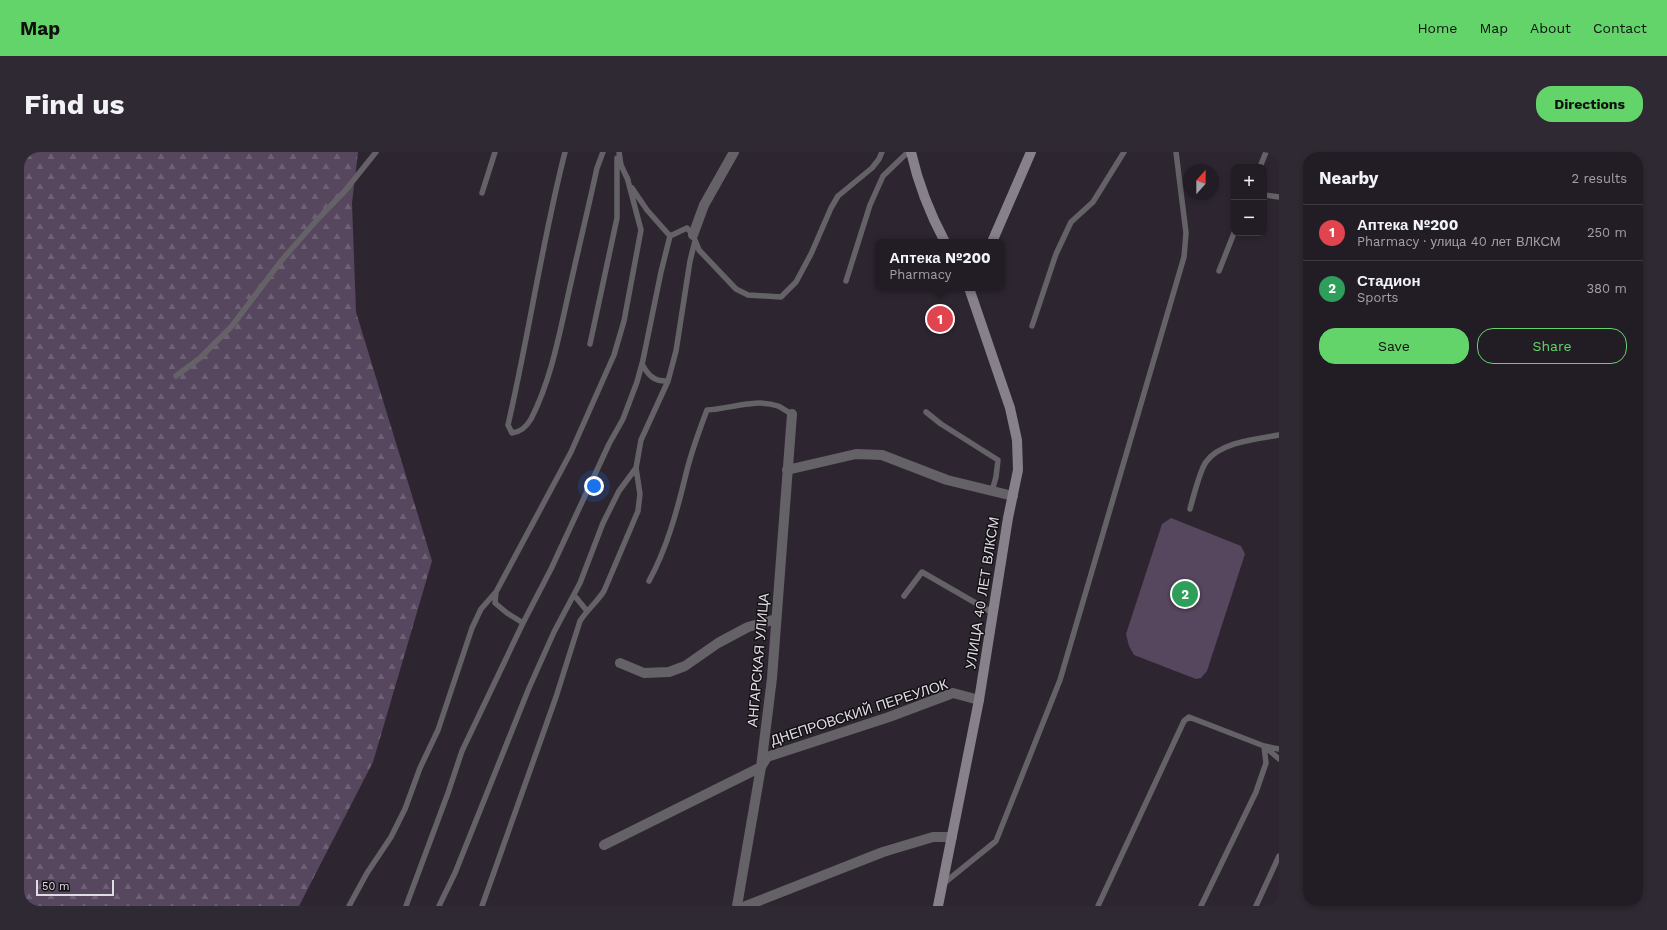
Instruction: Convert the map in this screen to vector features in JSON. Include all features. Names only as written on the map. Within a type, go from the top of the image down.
[{"type":"street","points":[[694,238],[704,205],[734,152]]},
{"type":"street","points":[[909,152],[935,223],[943,239]]},
{"type":"street","points":[[993,239],[1031,152]]},
{"type":"street","name":"УЛИЦА 40 ЛЕТ ВЛКСМ","points":[[938,906],[979,700],[1012,496],[1018,470],[1017,440],[1010,408],[972,291]]},
{"type":"street","name":"АНГАРСКАЯ УЛИЦА","points":[[737,906],[761,767],[772,678],[792,414]]},
{"type":"street","points":[[787,470],[856,454],[882,455],[904,462],[947,480],[1012,496]]},
{"type":"street","points":[[620,663],[644,672],[669,672],[685,666],[718,643],[748,627],[776,619]]},
{"type":"street","name":"ДНЕПРОВСКИЙ ПЕРЕУЛОК","points":[[604,845],[761,767],[767,757],[889,717],[953,693],[979,700]]},
{"type":"street","points":[[746,906],[883,852],[933,837],[952,837]]},
{"type":"lane","points":[[176,376],[200,358],[232,326],[281,261],[344,192],[376,152]]},
{"type":"lane","points":[[482,193],[495,152]]},
{"type":"lane","points":[[565,152],[542,253],[534,303],[508,425],[512,433],[523,429],[530,420],[544,386],[565,313],[597,168],[603,152]]},
{"type":"lane","points":[[618,152],[621,165],[631,188],[647,210],[670,236]]},
{"type":"lane","points":[[590,344],[617,218],[618,152]]},
{"type":"lane","points":[[670,236],[687,228],[694,238],[699,250],[736,289],[748,295],[781,296],[796,282],[838,196],[872,168],[880,159],[882,152]]},
{"type":"lane","points":[[846,281],[870,205],[883,176],[909,152]]},
{"type":"lane","points":[[1032,326],[1056,254],[1071,222],[1093,202],[1124,152]]},
{"type":"lane","points":[[941,885],[996,841],[1060,680],[1184,257],[1186,233],[1176,152]]},
{"type":"lane","points":[[1261,164],[1266,152]]},
{"type":"lane","points":[[350,906],[367,873],[391,837],[405,810],[420,768],[438,730],[472,628],[481,609],[496,592],[571,452],[614,355],[624,321],[641,230],[627,177]]},
{"type":"lane","points":[[1267,195],[1279,197]]},
{"type":"lane","points":[[406,906],[462,751],[523,623],[551,569],[609,444],[623,419],[642,364],[670,236]]},
{"type":"lane","points":[[1219,271],[1233,236]]},
{"type":"lane","points":[[482,906],[556,697],[580,621],[604,591],[638,511],[640,494],[636,468],[641,440],[668,381],[676,351],[694,238]]},
{"type":"lane","points":[[642,364],[648,376],[662,381],[668,381]]},
{"type":"lane","points":[[649,581],[671,528],[686,474],[707,410],[723,410],[748,403],[778,406],[792,414]]},
{"type":"lane","points":[[926,412],[941,424],[998,460],[996,477],[992,491]]},
{"type":"lane","points":[[1190,509],[1206,463],[1215,453],[1244,441],[1279,435]]},
{"type":"lane","points":[[439,906],[455,873],[529,688],[554,632],[580,583],[603,523],[619,491],[636,468]]},
{"type":"lane","points":[[904,596],[922,572],[993,613]]},
{"type":"lane","points":[[496,592],[495,603],[523,623]]},
{"type":"lane","points":[[574,595],[587,611]]},
{"type":"lane","points":[[1098,906],[1184,721],[1189,717],[1264,746],[1279,749]]},
{"type":"lane","points":[[1264,746],[1279,759]]},
{"type":"lane","points":[[1201,906],[1256,792],[1266,763],[1264,746]]},
{"type":"lane","points":[[1256,906],[1279,856]]},
{"type":"green space","points":[[24,152],[358,152],[352,203],[356,312],[432,561],[373,762],[299,906],[24,906]]},
{"type":"green space","points":[[1171,518],[1241,546],[1245,554],[1207,671],[1201,678],[1196,679],[1134,655],[1129,646],[1126,634],[1162,524]]},
{"type":"place","name":"Аптека №200","points":[[940,319]]},
{"type":"place","name":"Стадион","points":[[1185,594]]}]
